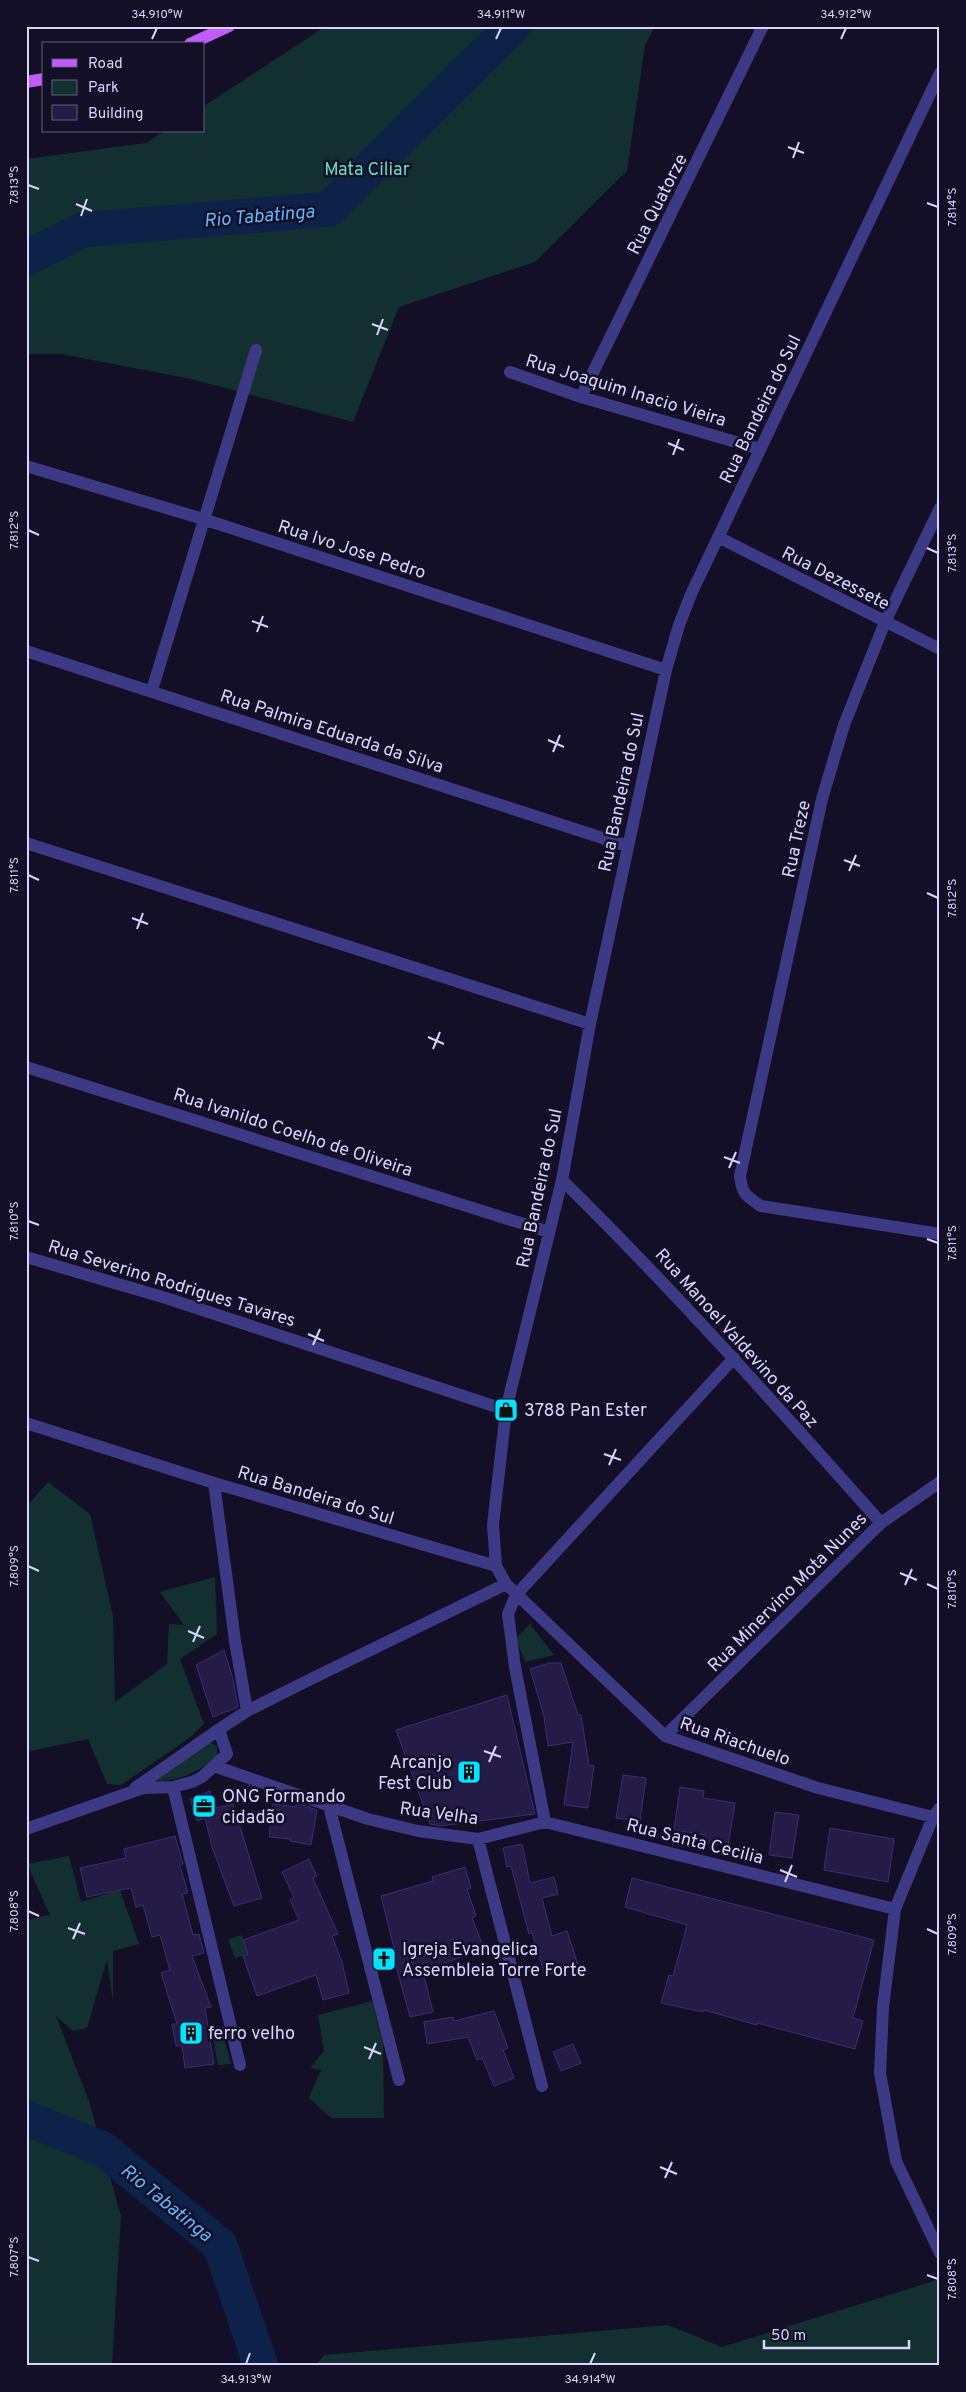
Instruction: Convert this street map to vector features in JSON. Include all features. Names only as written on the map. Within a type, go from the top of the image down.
[{"type":"main road","points":[[194,42],[229,26]]},
{"type":"main road","points":[[26,82],[42,79]]},
{"type":"street","name":"Rua Quatorze","points":[[580,397],[763,26]]},
{"type":"street","name":"Rua Bandeira do Sul","points":[[516,1595],[506,1584],[496,1566],[493,1525],[506,1410],[562,1180],[590,1024],[666,670],[679,625],[692,592],[940,73]]},
{"type":"street","points":[[152,690],[256,350]]},
{"type":"street","name":"Rua Joaquim Inacio Vieira","points":[[510,372],[580,397],[760,448]]},
{"type":"street","name":"Rua Ivo Jose Pedro","points":[[26,466],[203,519],[666,670]]},
{"type":"street","name":"Rua Treze","points":[[939,1231],[761,1206],[745,1194],[742,1189],[740,1176],[822,799],[844,725],[885,622],[940,508]]},
{"type":"street","name":"Rua Dezessete","points":[[718,537],[940,649]]},
{"type":"street","name":"Rua Palmira Eduarda da Silva","points":[[26,651],[152,690],[627,846]]},
{"type":"street","points":[[26,843],[590,1024]]},
{"type":"street","name":"Rua Ivanildo Coelho de Oliveira","points":[[26,1067],[548,1232]]},
{"type":"street","name":"Rua Manoel Valdevino da Paz","points":[[562,1180],[634,1251],[734,1358],[881,1523]]},
{"type":"street","name":"Rua Severino Rodrigues Tavares","points":[[26,1257],[166,1298],[506,1410]]},
{"type":"street","points":[[545,1822],[508,1614],[516,1595],[734,1358]]},
{"type":"street","name":"Rua Bandeira do Sul","points":[[26,1423],[214,1483],[496,1566]]},
{"type":"street","name":"Rua Minervino Mota Nunes","points":[[666,1736],[881,1523],[940,1482]]},
{"type":"street","name":"Rua Bandeira do Sul","points":[[214,1483],[235,1642],[247,1711]]},
{"type":"street","points":[[129,1793],[247,1711],[506,1584]]},
{"type":"street","name":"Rua Riachuelo","points":[[516,1595],[666,1736],[818,1788],[936,1813]]},
{"type":"street","points":[[26,1829],[143,1788],[173,1787],[202,1777],[227,1754],[220,1733],[221,1728]]},
{"type":"street","name":"Rua Velha","points":[[214,1766],[368,1819],[418,1831],[478,1839],[545,1822]]},
{"type":"street","points":[[173,1787],[240,2065]]},
{"type":"street","points":[[329,1806],[399,2080]]},
{"type":"street","points":[[936,1813],[894,1909],[883,2007],[880,2073],[896,2162],[939,2249]]},
{"type":"street","name":"Rua Santa Cecilia","points":[[545,1822],[894,1909]]},
{"type":"street","points":[[478,1839],[542,2086]]},
{"type":"green space","name":"Mata Ciliar","points":[[326,26],[655,26],[645,45],[627,171],[535,262],[399,307],[353,422],[191,379],[61,354],[26,354],[26,159],[146,143],[162,132],[205,132],[205,105]]},
{"type":"green space","points":[[48,1482],[90,1514],[113,1616],[115,1702],[167,1664],[169,1624],[184,1625],[160,1592],[215,1577],[217,1634],[180,1659],[204,1724],[188,1739],[121,1785],[107,1784],[88,1739],[26,1752],[26,1507]]},
{"type":"green space","points":[[530,1624],[554,1655],[525,1662],[516,1638]]},
{"type":"green space","points":[[209,1742],[217,1746],[217,1756],[210,1762],[197,1771],[182,1777],[157,1781],[169,1768]]},
{"type":"green space","points":[[69,1856],[81,1902],[120,1890],[139,1944],[113,1951],[113,2003],[107,1959],[87,2028],[73,2031],[56,2016],[89,2101],[121,2216],[112,2366],[26,2366],[26,1920],[50,1915],[27,1864]]},
{"type":"green space","points":[[242,1935],[248,1954],[235,1958],[228,1939]]},
{"type":"green space","points":[[372,2001],[383,2042],[384,2118],[331,2118],[309,2098],[321,2070],[310,2068],[324,2051],[318,2015]]},
{"type":"green space","points":[[213,2038],[224,2038],[231,2064],[218,2065]]},
{"type":"green space","points":[[940,2279],[940,2366],[315,2366],[324,2355],[668,2325],[722,2347]]},
{"type":"building","points":[[224,1650],[233,1679],[238,1707],[213,1717],[196,1665]]},
{"type":"building","points":[[549,1663],[561,1663],[578,1715],[581,1715],[589,1765],[594,1766],[588,1808],[564,1805],[573,1742],[548,1746],[544,1716],[530,1669]]},
{"type":"building","name":"Arcanjo Fest Club","points":[[507,1695],[535,1814],[440,1826],[430,1824],[396,1730]]},
{"type":"building","points":[[623,1775],[646,1778],[640,1821],[616,1818]]},
{"type":"building","points":[[680,1787],[704,1791],[703,1798],[735,1803],[728,1846],[705,1842],[706,1835],[674,1830]]},
{"type":"building","points":[[210,1791],[215,1808],[233,1804],[262,1898],[234,1906],[212,1847],[205,1818],[197,1821],[190,1799]]},
{"type":"building","points":[[296,1803],[317,1810],[311,1845],[290,1841],[291,1839],[269,1837],[273,1804],[296,1807]]},
{"type":"building","points":[[775,1812],[799,1815],[792,1858],[769,1855]]},
{"type":"building","points":[[830,1828],[894,1839],[888,1882],[824,1870]]},
{"type":"building","points":[[175,1836],[183,1864],[180,1866],[188,1893],[182,1894],[193,1935],[199,1934],[204,1953],[192,1956],[211,2007],[205,2008],[214,2064],[185,2068],[182,2046],[176,2046],[172,2024],[177,2024],[161,1973],[170,1970],[160,1935],[152,1937],[143,1905],[136,1907],[131,1888],[87,1897],[80,1868],[126,1858],[124,1849]]},
{"type":"building","points":[[522,1844],[530,1883],[554,1877],[558,1894],[542,1898],[552,1936],[567,1931],[578,1965],[545,1976],[532,1933],[529,1934],[511,1866],[507,1867],[503,1848]]},
{"type":"building","points":[[309,1859],[317,1876],[313,1878],[338,1934],[332,1936],[342,1962],[349,1993],[323,2000],[316,1975],[257,1996],[243,1956],[248,1954],[243,1940],[299,1920],[290,1900],[294,1897],[282,1872]]},
{"type":"building","points":[[465,1867],[471,1888],[467,1889],[476,1916],[472,1918],[484,1948],[440,1965],[442,1972],[424,1976],[433,2012],[410,2017],[396,1966],[379,1969],[375,1952],[394,1948],[381,1896],[433,1881],[432,1877]]},
{"type":"building","points":[[632,1878],[874,1940],[853,2018],[863,2021],[855,2049],[704,2010],[703,2012],[661,2003],[669,1975],[673,1976],[687,1925],[625,1907]]},
{"type":"building","points":[[494,2011],[508,2048],[503,2050],[514,2078],[494,2086],[482,2058],[477,2060],[468,2037],[427,2044],[424,2022],[453,2017],[454,2021]]},
{"type":"building","points":[[573,2044],[581,2063],[561,2071],[553,2052]]},
{"type":"waterway","name":"Rio Tabatinga","points":[[26,258],[83,230],[329,209],[513,26]]},
{"type":"waterway","name":"Rio Tabatinga","points":[[26,2118],[103,2149],[220,2245],[261,2366]]},
{"type":"place","name":"3788 Pan Ester","points":[[506,1410]]},
{"type":"place","name":"Arcanjo Fest Club","points":[[469,1772]]},
{"type":"place","name":"ONG Formando cidadão","points":[[204,1806]]},
{"type":"place","name":"Igreja Evangelica Assembleia Torre Forte","points":[[384,1959]]},
{"type":"place","name":"ferro velho","points":[[191,2033]]}]
